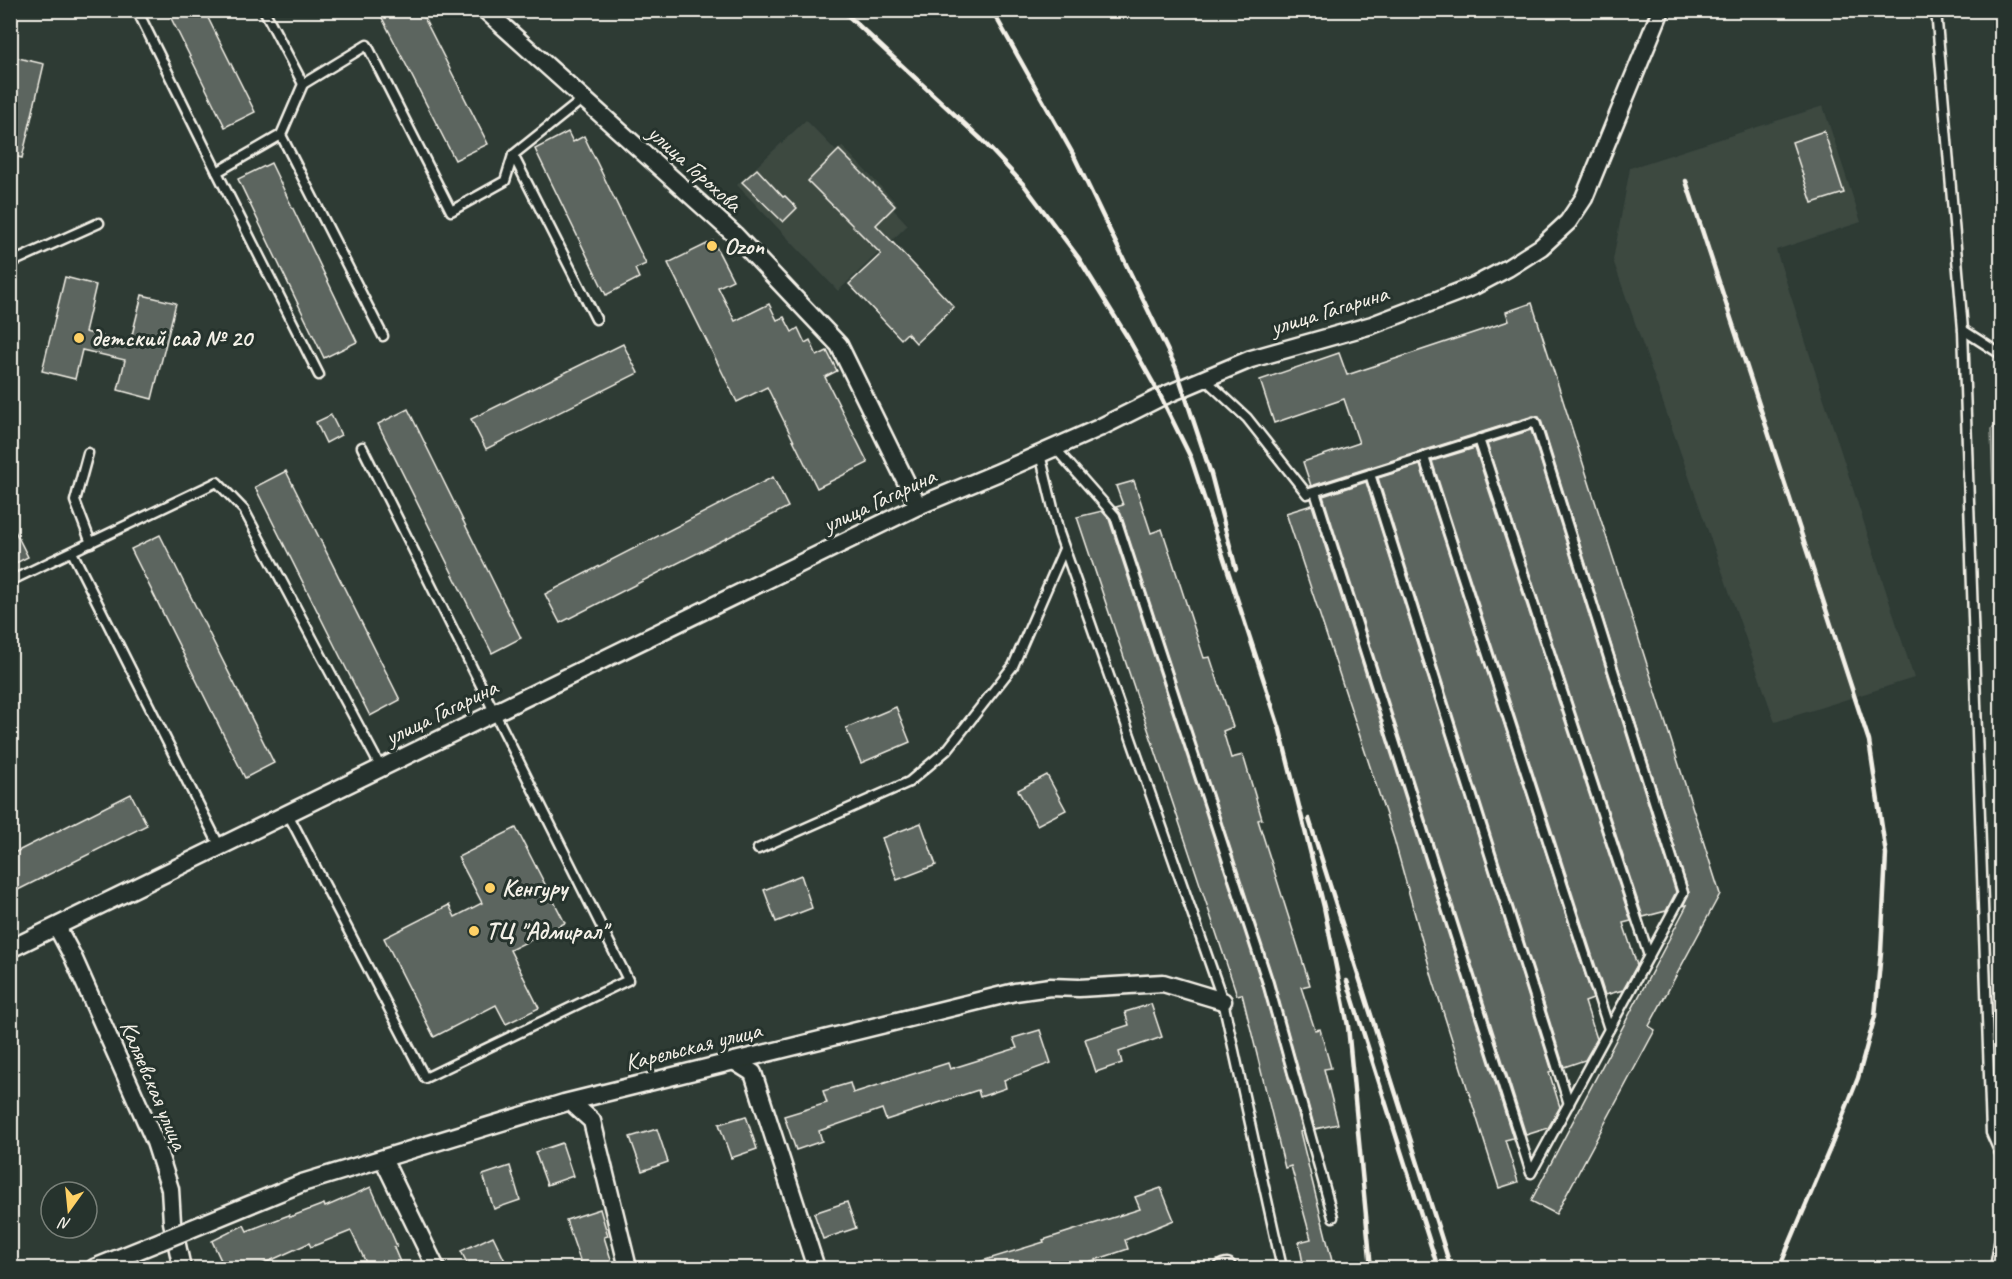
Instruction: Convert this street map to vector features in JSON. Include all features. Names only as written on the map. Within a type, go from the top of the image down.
[{"type":"street","name":"улица Горохова","points":[[485,10],[735,235],[839,345],[918,506]]},
{"type":"street","name":"улица Гагарина","points":[[10,949],[918,506],[1048,451],[1161,397],[1251,359],[1372,325],[1464,290],[1508,268],[1541,247],[1568,222],[1584,198],[1661,10]]},
{"type":"street","name":"Каляевская улица","points":[[57,927],[73,957],[154,1142],[170,1189],[172,1222],[182,1269]]},
{"type":"street","name":"Карельская улица","points":[[94,1269],[302,1183],[571,1102],[1015,992],[1050,987],[1079,988],[1163,982],[1223,1000]]},
{"type":"street","points":[[734,1061],[753,1073],[816,1269]]},
{"type":"street","points":[[571,1102],[592,1120],[628,1269]]},
{"type":"street","points":[[383,1159],[436,1269]]},
{"type":"lane","points":[[137,10],[319,375]]},
{"type":"lane","points":[[264,10],[303,84]]},
{"type":"lane","points":[[1936,10],[1963,330],[1991,1133],[2001,1158]]},
{"type":"lane","points":[[217,172],[282,135],[303,84],[367,45],[451,211],[505,181],[513,155],[583,99]]},
{"type":"lane","points":[[282,135],[384,336]]},
{"type":"lane","points":[[513,155],[596,319]]},
{"type":"lane","points":[[10,263],[99,223]]},
{"type":"lane","points":[[1963,330],[2001,355]]},
{"type":"lane","points":[[1204,379],[1247,418],[1307,494],[1535,422],[1683,893],[1531,1173],[1315,492]]},
{"type":"lane","points":[[1479,440],[1649,956]]},
{"type":"lane","points":[[288,814],[425,1078],[628,980],[362,447]]},
{"type":"lane","points":[[1048,451],[1064,549],[1223,1000],[1282,1269]]},
{"type":"lane","points":[[1048,451],[1114,516],[1268,983],[1333,1217]]},
{"type":"lane","points":[[88,453],[75,501],[92,543]]},
{"type":"lane","points":[[1424,457],[1609,1029]]},
{"type":"lane","points":[[1370,474],[1569,1104]]},
{"type":"lane","points":[[10,581],[217,482],[244,510],[381,768]]},
{"type":"lane","points":[[758,849],[909,782],[946,750],[1012,666],[1064,549]]},
{"type":"lane","points":[[72,552],[220,847]]},
{"type":"lane","points":[[1995,1269],[2001,1226]]},
{"type":"shaded area","points":[[1823,106],[1861,222],[1776,250],[1914,678],[1775,722],[1613,260],[1630,168]]},
{"type":"shaded area","points":[[806,120],[836,151],[842,146],[898,205],[893,209],[908,225],[838,291],[737,185]]},
{"type":"shaded area","points":[[2001,424],[2001,723],[1991,429]]},
{"type":"building","points":[[167,10],[204,10],[255,112],[225,127]]},
{"type":"building","points":[[378,10],[420,10],[488,144],[455,160]]},
{"type":"building","points":[[10,56],[44,64],[22,158],[10,155]]},
{"type":"building","points":[[1824,131],[1844,193],[1812,203],[1792,142]]},
{"type":"building","points":[[568,132],[573,142],[584,136],[646,264],[635,269],[639,278],[606,295],[535,149]]},
{"type":"building","points":[[839,150],[895,206],[876,225],[954,307],[916,343],[907,333],[901,339],[849,284],[881,254],[808,181]]},
{"type":"building","points":[[271,163],[357,342],[324,358],[238,179]]},
{"type":"building","points":[[757,169],[783,197],[785,196],[797,208],[783,222],[742,182]]},
{"type":"building","points":[[713,241],[733,280],[718,287],[735,321],[769,304],[777,320],[784,317],[792,332],[798,328],[805,343],[810,340],[817,356],[827,351],[837,371],[825,377],[868,463],[817,488],[767,387],[737,402],[668,263]]},
{"type":"building","name":"детский сад № 20","points":[[65,277],[96,285],[85,332],[130,343],[142,295],[176,303],[152,399],[118,390],[125,360],[82,350],[75,379],[42,371]]},
{"type":"building","points":[[1532,303],[1720,894],[1649,1026],[1655,1030],[1556,1214],[1531,1201],[1687,905],[1683,906],[1689,893],[1541,420],[1533,416],[1311,486],[1303,462],[1359,443],[1344,399],[1274,423],[1260,380],[1339,353],[1347,375],[1509,321],[1506,312]]},
{"type":"building","points":[[623,344],[638,373],[486,449],[471,419]]},
{"type":"building","points":[[408,409],[521,638],[492,653],[378,424]]},
{"type":"building","points":[[331,415],[341,435],[326,443],[316,422]]},
{"type":"building","points":[[1531,430],[1676,892],[1666,911],[1643,917],[1487,444]]},
{"type":"building","points":[[1475,448],[1631,921],[1623,923],[1637,965],[1623,990],[1605,995],[1432,461]]},
{"type":"building","points":[[1420,465],[1593,999],[1585,1002],[1597,1039],[1585,1060],[1564,1067],[1378,478]]},
{"type":"building","points":[[286,471],[400,700],[370,716],[255,487]]},
{"type":"building","points":[[773,477],[788,507],[560,623],[545,594]]},
{"type":"building","points":[[1134,481],[1151,533],[1162,529],[1204,658],[1210,657],[1233,727],[1223,731],[1231,758],[1243,755],[1262,819],[1258,820],[1310,985],[1301,987],[1315,1030],[1320,1029],[1331,1068],[1324,1069],[1338,1124],[1315,1129],[1274,981],[1121,514],[1116,507],[1123,505],[1116,486]]},
{"type":"building","points":[[1366,482],[1552,1071],[1549,1072],[1560,1107],[1548,1128],[1526,1135],[1323,496]]},
{"type":"building","points":[[1312,505],[1513,1138],[1505,1140],[1518,1182],[1499,1188],[1433,980],[1394,839],[1286,513]]},
{"type":"building","points":[[1102,511],[1109,519],[1262,985],[1303,1131],[1300,1132],[1334,1269],[1304,1269],[1299,1242],[1311,1239],[1291,1166],[1285,1168],[1242,994],[1237,995],[1077,517]]},
{"type":"building","points":[[10,521],[28,557],[10,566]]},
{"type":"building","points":[[160,535],[274,763],[245,778],[131,549]]},
{"type":"building","points":[[896,707],[910,742],[861,763],[846,728]]},
{"type":"building","points":[[1047,775],[1066,810],[1037,825],[1018,790]]},
{"type":"building","points":[[131,794],[147,825],[10,894],[10,855]]},
{"type":"building","points":[[921,823],[936,865],[897,880],[882,838]]},
{"type":"building","name":"ТЦ \"Адмирал\"","points":[[516,828],[565,923],[510,950],[539,1008],[506,1024],[496,1005],[434,1037],[384,938],[449,905],[455,917],[482,903],[458,857]]},
{"type":"building","points":[[801,875],[812,908],[776,922],[764,890]]},
{"type":"building","points":[[1151,1004],[1162,1037],[1119,1052],[1122,1063],[1096,1072],[1085,1039],[1129,1025],[1125,1012]]},
{"type":"building","points":[[1040,1030],[1051,1063],[1004,1080],[1006,1088],[980,1097],[978,1090],[886,1120],[882,1109],[819,1131],[822,1141],[796,1150],[784,1116],[827,1103],[823,1091],[850,1083],[853,1093],[948,1063],[950,1069],[1017,1048],[1013,1038]]},
{"type":"building","points":[[746,1116],[757,1149],[731,1158],[719,1124]]},
{"type":"building","points":[[657,1129],[668,1162],[642,1171],[630,1137]]},
{"type":"building","points":[[562,1143],[573,1176],[547,1185],[535,1152]]},
{"type":"building","points":[[510,1166],[520,1200],[494,1209],[483,1175]]},
{"type":"building","points":[[371,1187],[397,1246],[394,1248],[403,1269],[369,1269],[351,1231],[311,1247],[309,1243],[252,1269],[225,1269],[212,1241],[244,1225],[247,1231],[324,1204],[325,1207]]},
{"type":"building","points":[[1161,1188],[1174,1220],[1125,1240],[1128,1249],[1068,1269],[970,1269],[969,1265],[1140,1209],[1135,1197]]},
{"type":"building","points":[[847,1202],[856,1228],[823,1239],[814,1213]]},
{"type":"building","points":[[600,1209],[608,1236],[604,1237],[614,1269],[583,1269],[566,1220]]},
{"type":"building","points":[[493,1236],[505,1261],[489,1269],[470,1269],[461,1251]]},
{"type":"railway","points":[[842,10],[982,140],[1024,185],[1078,257],[1128,338],[1191,458],[1280,730],[1324,907],[1348,1026],[1371,1268]]},
{"type":"railway","points":[[992,10],[1073,154],[1176,368],[1211,474],[1236,569]]},
{"type":"railway","points":[[1686,181],[1869,741],[1886,854],[1875,1016],[1858,1078],[1779,1268]]},
{"type":"railway","points":[[1309,819],[1451,1268]]},
{"type":"railway","points":[[1347,981],[1438,1268]]},
{"type":"place","name":"Ozon","points":[[712,246]]},
{"type":"place","name":"детский сад № 20","points":[[79,338]]},
{"type":"place","name":"Кенгуру","points":[[490,888]]},
{"type":"place","name":"ТЦ \"Адмирал\"","points":[[474,931]]}]
